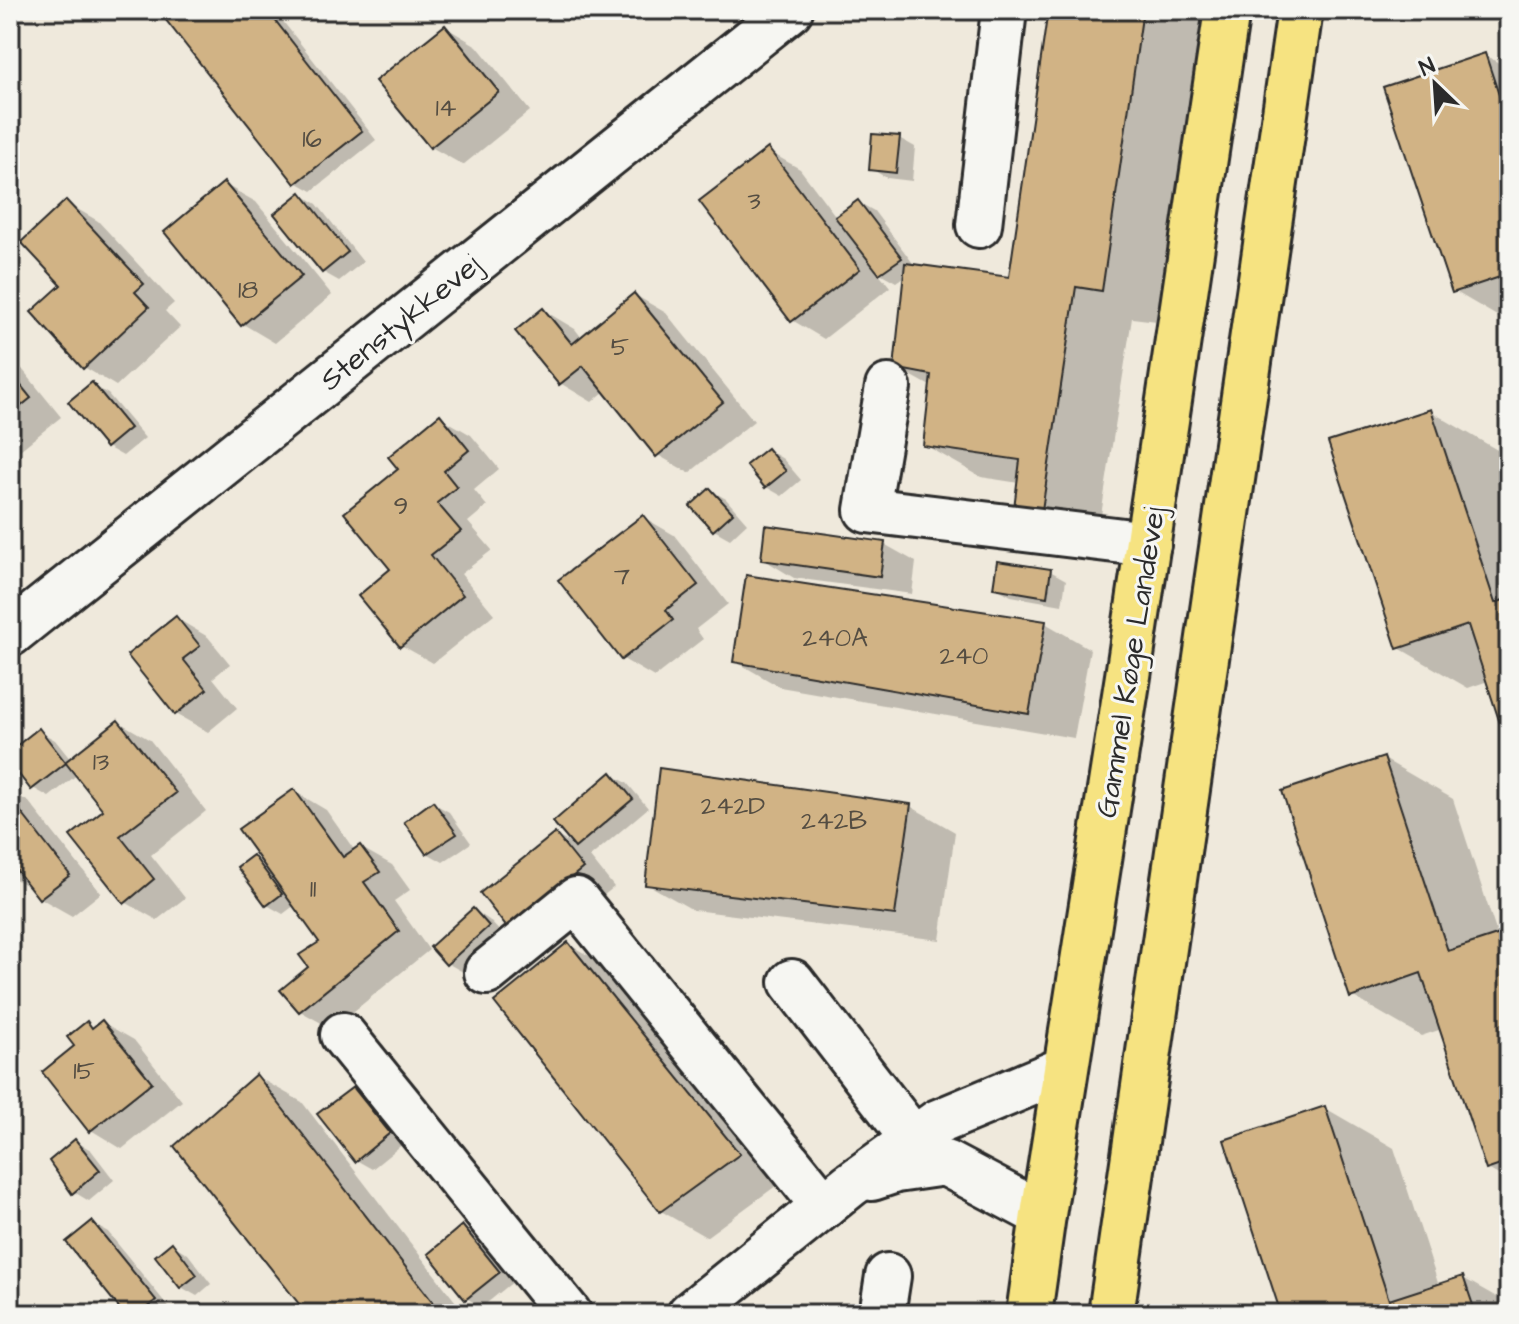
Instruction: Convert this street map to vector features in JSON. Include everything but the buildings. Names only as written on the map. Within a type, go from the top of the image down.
[{"type":"main road","name":"Gammel Køge Landevej","points":[[1029,1314],[1065,1069],[1107,818],[1227,10]]},
{"type":"main road","points":[[1111,1314],[1300,10]]},
{"type":"street","name":"Stenstykkevej","points":[[10,634],[790,10]]},
{"type":"street","points":[[979,225],[1004,10]]},
{"type":"street","points":[[888,387],[867,510],[1148,544]]},
{"type":"street","points":[[487,972],[576,900],[837,1195]]},
{"type":"street","points":[[792,982],[913,1139]]},
{"type":"street","points":[[343,1035],[569,1314]]},
{"type":"street","points":[[690,1314],[837,1195],[938,1122],[1065,1069]]},
{"type":"street","points":[[837,1195],[896,1170],[945,1163],[1043,1215]]}]
